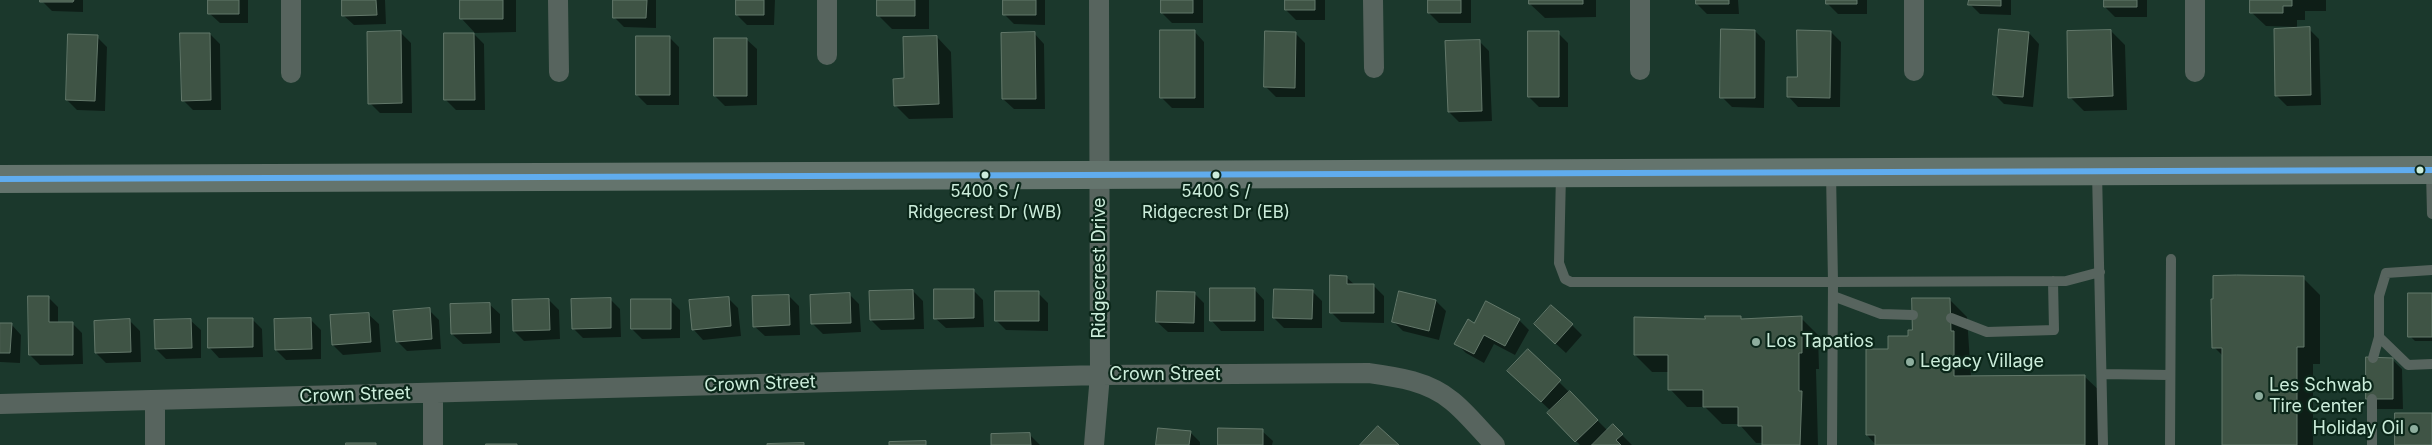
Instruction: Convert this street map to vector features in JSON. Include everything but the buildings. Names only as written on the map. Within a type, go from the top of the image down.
[{"type":"main road","points":[[0,178],[2431,170]]},
{"type":"street","points":[[291,0],[291,73]]},
{"type":"street","points":[[558,0],[559,72]]},
{"type":"street","points":[[827,0],[827,55]]},
{"type":"street","name":"Ridgecrest Drive","points":[[1094,445],[1100,375],[1099,0]]},
{"type":"street","points":[[1373,0],[1374,68]]},
{"type":"street","points":[[1640,0],[1640,70]]},
{"type":"street","points":[[1914,0],[1914,71]]},
{"type":"street","points":[[2195,0],[2195,72]]},
{"type":"street","name":"Crown Street","points":[[0,404],[1100,375],[1368,373],[1405,378],[1429,387],[1451,400],[1482,441]]},
{"type":"street","points":[[433,393],[433,445]]},
{"type":"street","points":[[155,400],[155,445]]},
{"type":"lane","points":[[2431,170],[2432,214]]},
{"type":"lane","points":[[2098,171],[2103,445]]},
{"type":"lane","points":[[1832,172],[1832,445]]},
{"type":"lane","points":[[1561,173],[1559,263],[1564,279],[1571,282],[2066,281],[2100,272]]},
{"type":"lane","points":[[2170,445],[2171,259]]},
{"type":"lane","points":[[2373,358],[2379,336],[2379,296],[2386,272],[2432,270]]},
{"type":"lane","points":[[1951,318],[1987,332],[2054,330],[2054,281]]},
{"type":"lane","points":[[1833,296],[1881,314],[1913,316]]},
{"type":"lane","points":[[2379,336],[2408,365],[2432,364]]},
{"type":"lane","points":[[2102,374],[2169,375]]},
{"type":"lane","points":[[2372,399],[2372,445]]},
{"type":"transit line","points":[[0,179],[2432,170]]},
{"type":"place","name":"5400 S / Ridgecrest Dr (WB)","points":[[985,175]]},
{"type":"place","name":"5400 S / Ridgecrest Dr (EB)","points":[[1216,175]]},
{"type":"place","name":"Los Tapatios","points":[[1756,342]]},
{"type":"place","name":"Legacy Village","points":[[1910,362]]},
{"type":"place","name":"Les Schwab Tire Center","points":[[2259,396]]},
{"type":"place","name":"Holiday Oil","points":[[2414,429]]}]
